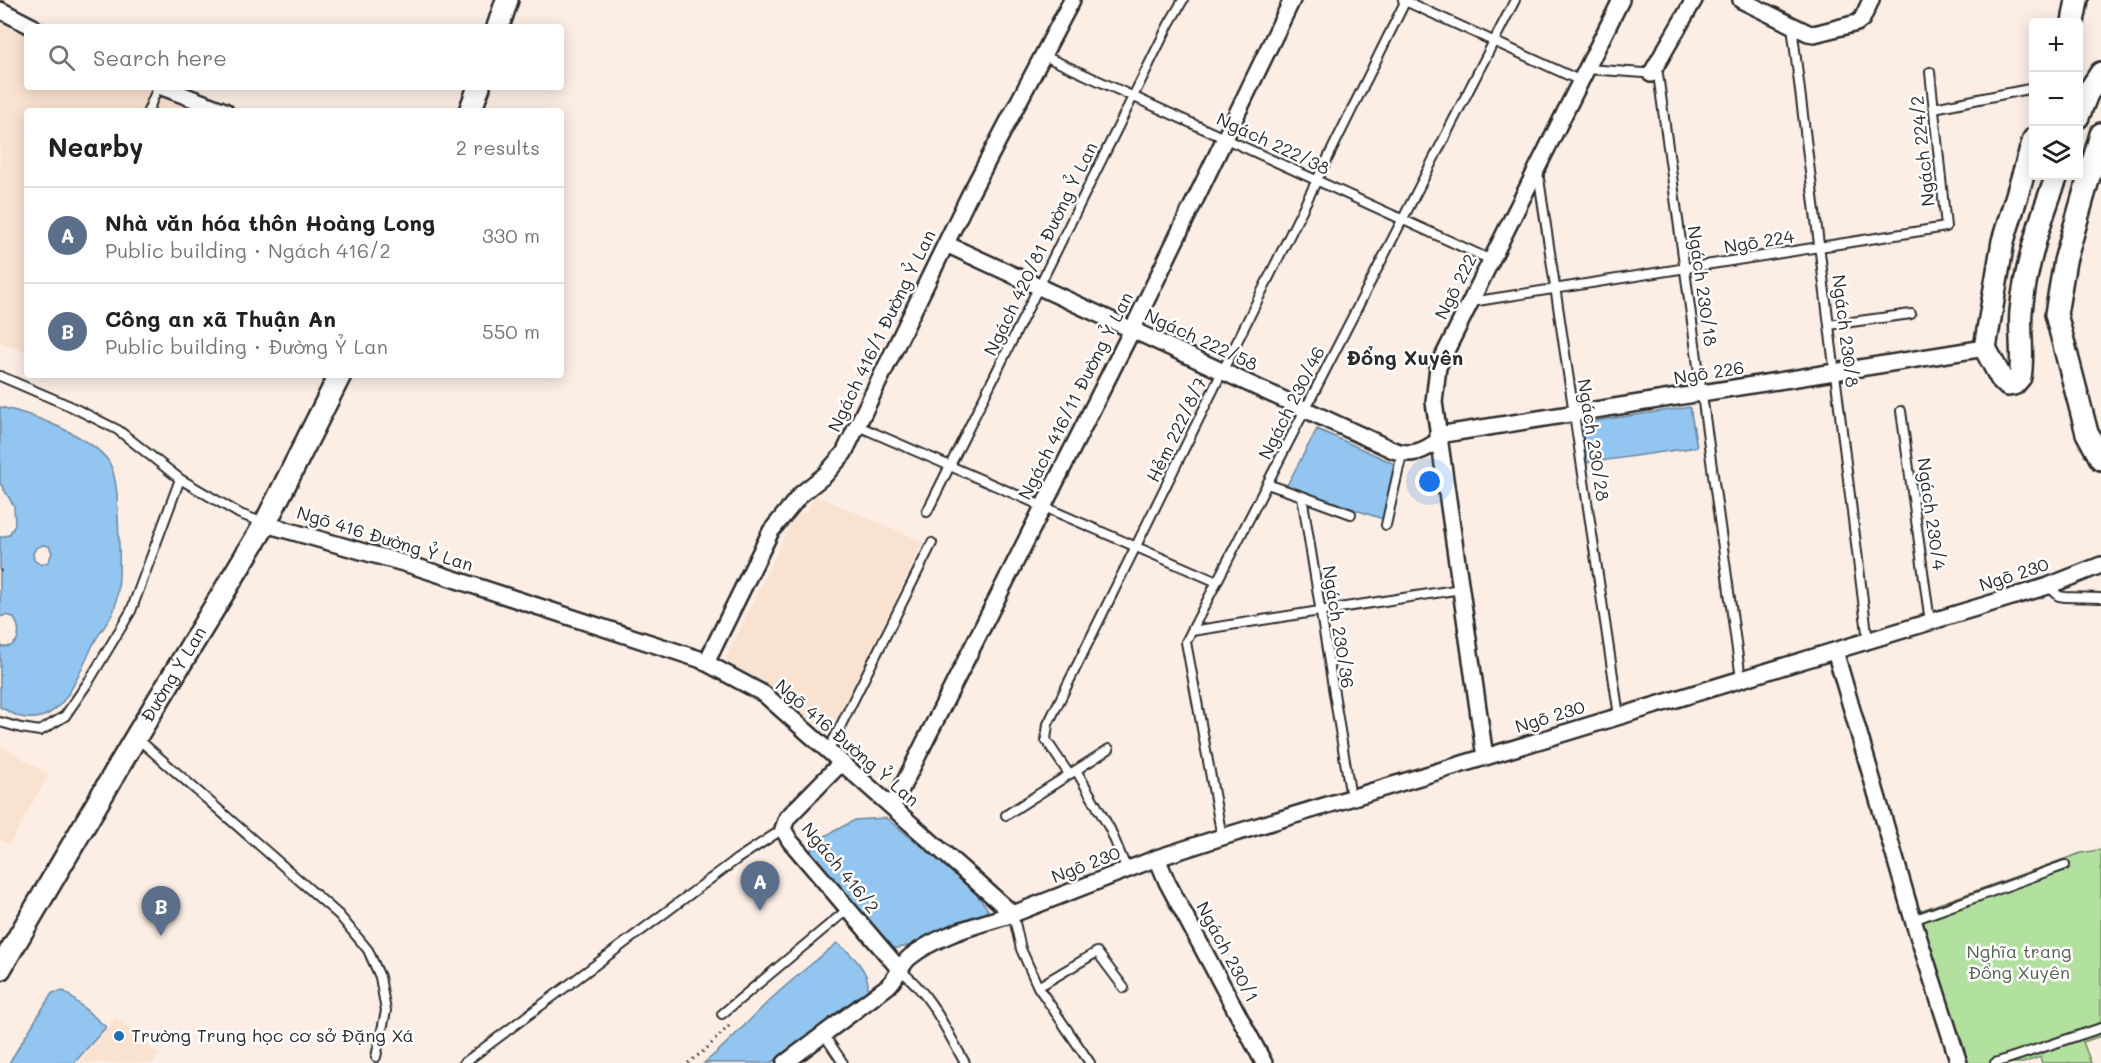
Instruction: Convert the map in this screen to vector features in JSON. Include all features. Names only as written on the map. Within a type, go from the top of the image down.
[{"type":"main road","points":[[499,24],[507,0]]},
{"type":"main road","points":[[2074,18],[2077,0]]},
{"type":"main road","points":[[2083,106],[2087,94],[2101,73]]},
{"type":"main road","points":[[471,108],[478,90]]},
{"type":"main road","points":[[2101,134],[2064,261],[2056,314],[2087,433],[2101,459]]},
{"type":"main road","points":[[2029,155],[2003,241],[1985,348],[2006,383],[2018,382],[2022,370],[2021,314],[2025,278],[2043,210],[2054,180]]},
{"type":"main road","name":"Đường Ỷ Lan","points":[[0,969],[265,524],[338,378]]},
{"type":"street","name":"Ngách 416/1 Đường Ỷ Lan","points":[[706,663],[771,531],[801,494],[825,475],[844,453],[946,244],[1072,0]]},
{"type":"street","name":"Ngách 416/11 Đường Ỷ Lan","points":[[892,807],[1131,330],[1292,0]]},
{"type":"street","name":"Ngõ 222","points":[[1485,757],[1434,402],[1438,367],[1621,0]]},
{"type":"street","points":[[1651,74],[1694,0]]},
{"type":"street","points":[[1742,0],[1814,34],[1850,26],[1862,19],[1871,0]]},
{"type":"street","points":[[0,10],[27,24]]},
{"type":"street","points":[[168,90],[217,108]]},
{"type":"street","name":"Ngách 222/58","points":[[946,244],[1402,454]]},
{"type":"street","name":"Ngõ 226","points":[[1439,437],[1985,348]]},
{"type":"street","points":[[1402,454],[1420,451],[1439,437]]},
{"type":"street","name":"Ngõ 416 Đường Ỷ Lan","points":[[265,524],[414,566],[689,655],[706,663],[764,694],[1013,914]]},
{"type":"street","name":"Ngõ 230","points":[[1013,914],[1157,858],[1222,837],[2048,586],[2101,565]]},
{"type":"street","points":[[1834,651],[1913,920],[1959,1063]]},
{"type":"street","name":"Ngách 416/2","points":[[841,763],[787,818],[783,829],[790,841],[900,971]]},
{"type":"street","name":"Ngách 230/1","points":[[1157,858],[1264,1063]]},
{"type":"street","points":[[785,1063],[888,987],[910,957],[937,941],[1013,914]]},
{"type":"lane","name":"Ngách 420/81 Đường Ỷ Lan","points":[[927,512],[1171,18],[1183,0]]},
{"type":"lane","points":[[1405,0],[1493,42],[1584,75],[1651,74]]},
{"type":"lane","name":"Hẻm 222/8/7","points":[[1072,772],[1050,748],[1046,740],[1046,731],[1405,0]]},
{"type":"lane","name":"Ngách 230/46","points":[[1222,837],[1186,642],[1515,0]]},
{"type":"lane","name":"Ngách 230/8","points":[[1792,25],[1868,641]]},
{"type":"lane","name":"Ngách 222/38","points":[[1042,55],[1491,260]]},
{"type":"lane","name":"Ngách 224/2","points":[[1930,72],[1946,227]]},
{"type":"lane","name":"Ngách 230/18","points":[[1651,74],[1658,74],[1741,679]]},
{"type":"lane","points":[[1934,108],[2029,89]]},
{"type":"lane","points":[[150,108],[158,90]]},
{"type":"lane","name":"Ngách 230/28","points":[[1537,168],[1619,717]]},
{"type":"lane","name":"Ngõ 224","points":[[1470,302],[1946,227]]},
{"type":"lane","points":[[1829,325],[1911,314]]},
{"type":"lane","points":[[0,376],[118,430],[180,479],[240,514],[265,524]]},
{"type":"lane","name":"Ngách 230/4","points":[[1901,411],[1930,622]]},
{"type":"lane","points":[[858,426],[1217,582]]},
{"type":"lane","points":[[1386,525],[1402,454]]},
{"type":"lane","points":[[0,722],[40,731],[65,716],[89,681],[130,611],[180,479]]},
{"type":"lane","points":[[1267,484],[1351,514]]},
{"type":"lane","name":"Ngách 230/36","points":[[1302,496],[1351,798]]},
{"type":"lane","points":[[828,751],[932,543]]},
{"type":"lane","points":[[2048,586],[2059,596],[2101,598]]},
{"type":"lane","points":[[1192,631],[1461,589]]},
{"type":"lane","points":[[136,738],[339,915],[368,951],[380,977],[386,1011],[376,1057]]},
{"type":"lane","points":[[1006,815],[1109,749]]},
{"type":"lane","points":[[1072,772],[1113,836],[1127,870]]},
{"type":"lane","points":[[464,1063],[737,859],[783,829]]},
{"type":"lane","points":[[1913,920],[2065,865]]},
{"type":"lane","points":[[722,1014],[848,909]]},
{"type":"lane","points":[[1013,914],[1021,949],[1038,987],[1090,1063]]},
{"type":"lane","points":[[1038,987],[1097,952],[1124,988]]},
{"type":"lane","points":[[900,971],[912,980],[927,998],[964,1063]]},
{"type":"lane","points":[[1995,1063],[2101,1028]]},
{"type":"lane","points":[[823,1033],[843,1063]]},
{"type":"shaded area","points":[[0,22],[24,34],[24,90],[146,90],[185,108],[24,108],[24,351],[0,342]]},
{"type":"shaded area","points":[[815,495],[923,542],[839,717],[824,730],[725,660],[786,533],[797,514],[808,511]]},
{"type":"shaded area","points":[[0,745],[49,774],[9,845],[0,840]]},
{"type":"shaded area","name":"Trường Trung học cơ sở Đặng Xá","points":[[116,1017],[160,1055],[153,1063],[78,1063]]},
{"type":"green space","name":"Nghĩa trang Đổng Xuyên","points":[[2101,851],[2101,1036],[2083,1042],[2091,1063],[2042,1063],[2040,1057],[2023,1063],[1964,1063],[1919,911],[2081,853]]},
{"type":"water","points":[[0,407],[43,420],[89,443],[109,462],[116,486],[119,569],[114,610],[68,694],[49,714],[36,718],[21,717],[0,707],[0,640],[2,647],[13,644],[18,637],[18,627],[13,617],[6,615],[0,617],[0,537],[9,535],[15,525],[14,506],[0,483]],"holes":[[[43,545],[49,546],[52,553],[48,562],[41,565],[34,560],[33,553],[36,548]]]},
{"type":"water","points":[[1690,407],[1697,447],[1587,463],[1581,423]]},
{"type":"water","points":[[1317,429],[1395,464],[1383,519],[1286,487]]},
{"type":"water","points":[[886,818],[955,874],[988,910],[968,923],[942,935],[891,949],[818,864],[810,851],[821,838],[855,820]]},
{"type":"water","points":[[837,943],[854,958],[864,971],[868,984],[867,991],[771,1063],[704,1063],[777,993]]},
{"type":"water","points":[[64,991],[106,1027],[74,1063],[9,1063],[52,993]]},
{"type":"place","name":"Nhà văn hóa thôn Hoàng Long","points":[[760,911]]},
{"type":"place","name":"Công an xã Thuận An","points":[[161,936]]},
{"type":"place","name":"Trường Trung học cơ sở Đặng Xá","points":[[119,1036]]},
{"type":"district","name":"Đổng Xuyên","points":[[1405,358]]}]
